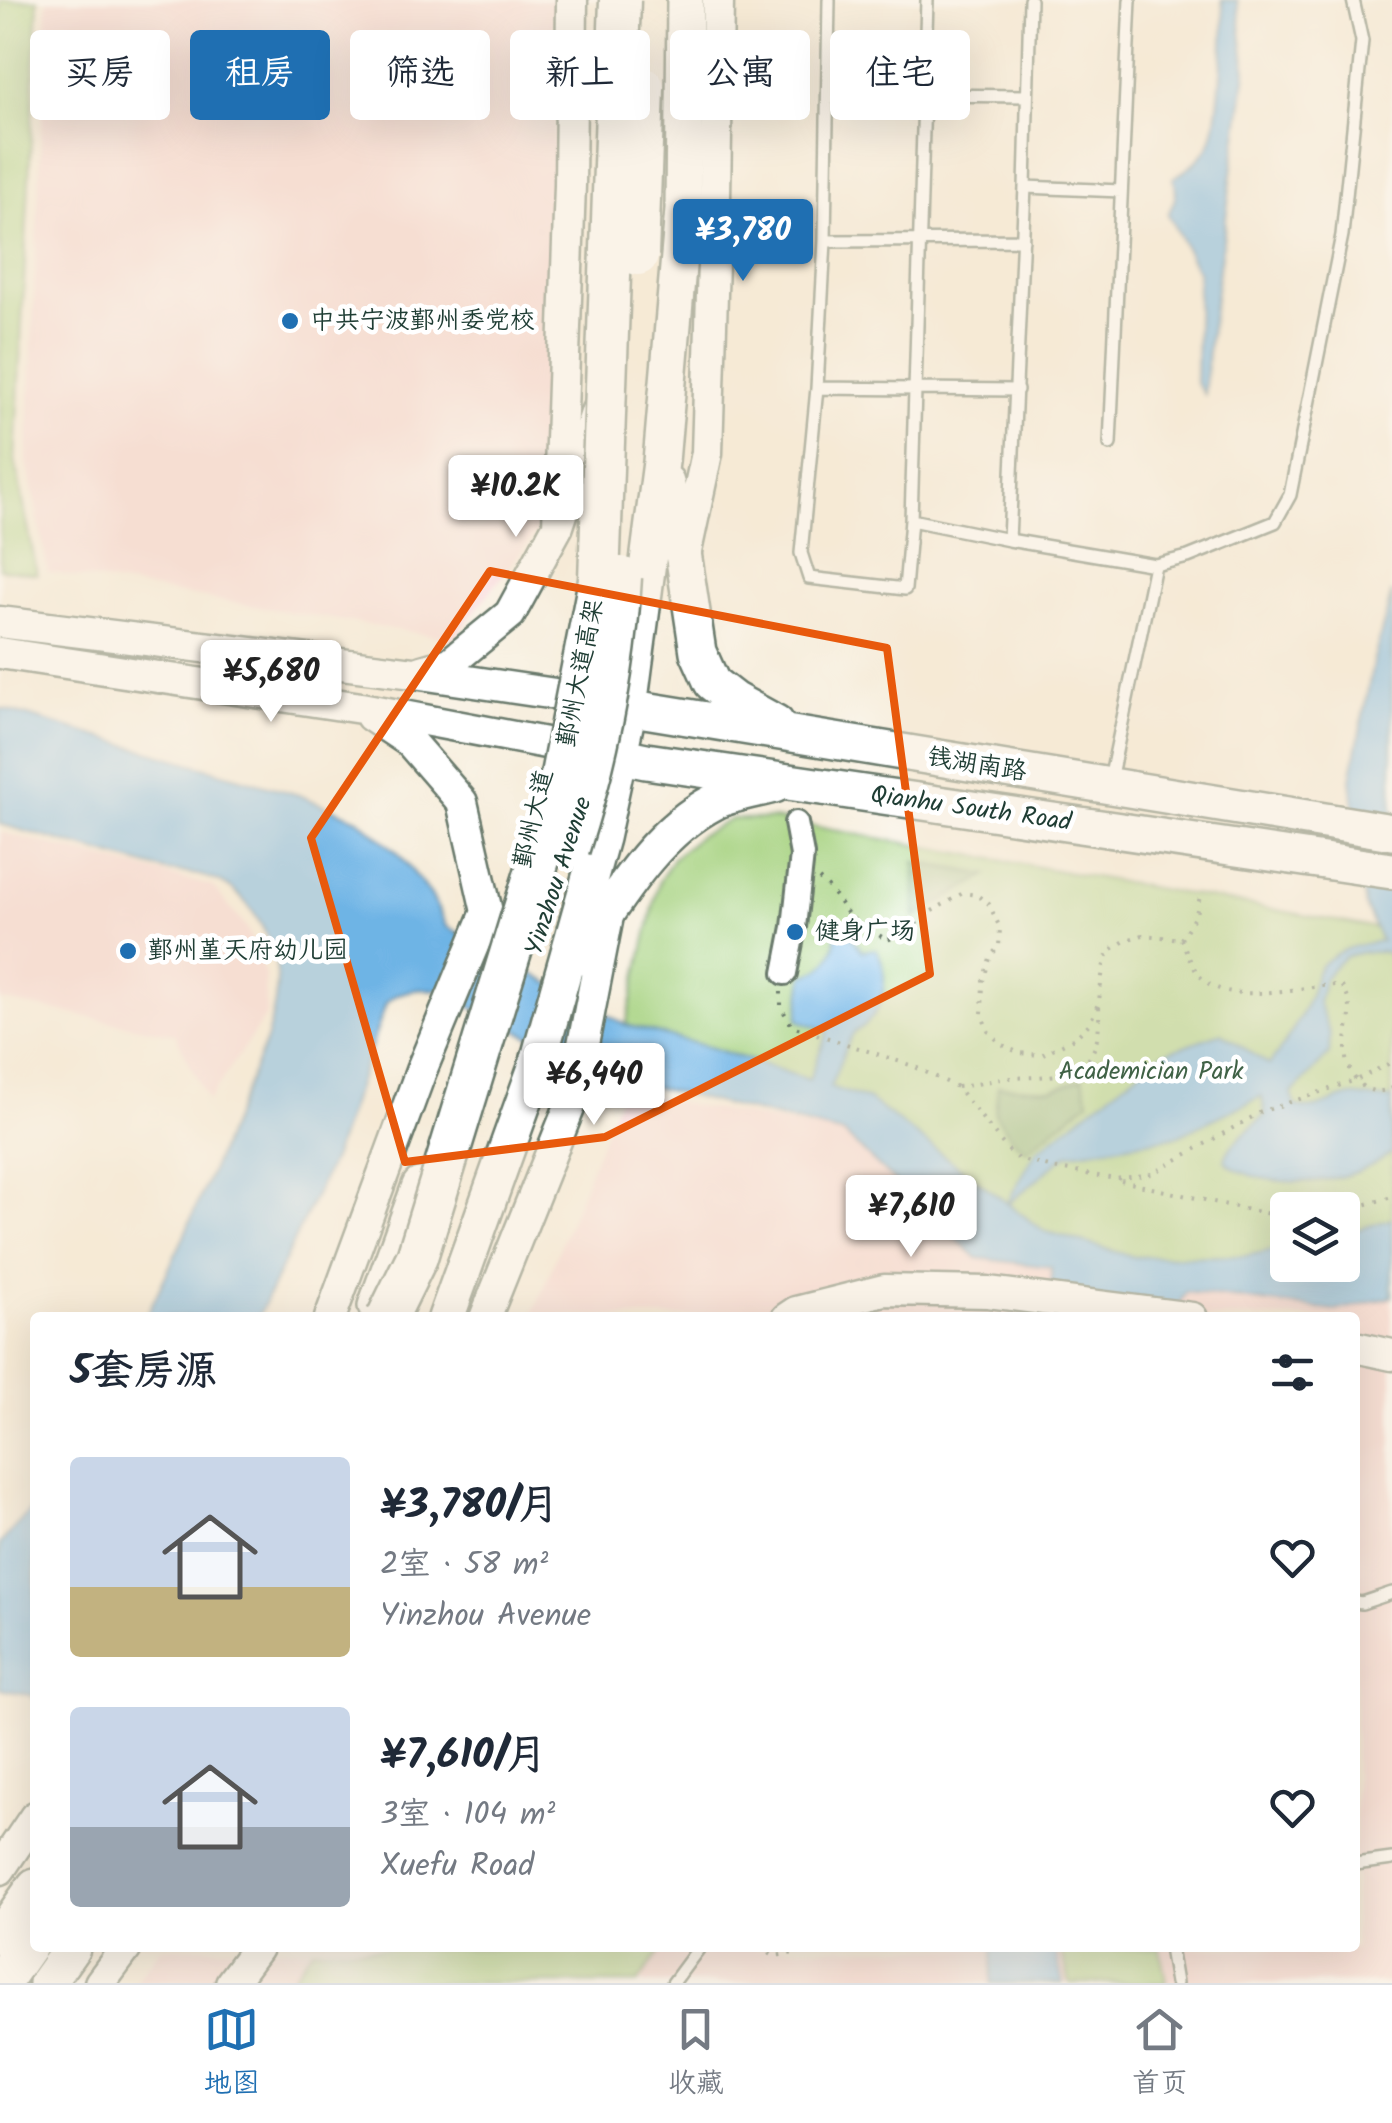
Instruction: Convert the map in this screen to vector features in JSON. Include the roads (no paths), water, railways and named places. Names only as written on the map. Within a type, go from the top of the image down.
[{"type":"highway","name":"鄞州大道高架","points":[[391,1312],[417,1257],[554,811],[599,580],[620,0]]},
{"type":"highway","name":"Yinzhou Avenue","points":[[416,1312],[588,789],[618,632],[642,174],[646,0]]},
{"type":"highway","points":[[0,1983],[30,1941]]},
{"type":"highway","points":[[22,1983],[45,1952]]},
{"type":"main road","name":"鄞州大道","points":[[374,1312],[503,956],[596,537],[609,0]]},
{"type":"main road","name":"Yinzhou Avenue","points":[[448,1312],[538,1062],[601,838],[628,707],[662,462],[683,210],[685,0]]},
{"type":"main road","points":[[662,462],[684,559],[698,652],[712,682],[734,700],[798,736]]},
{"type":"main road","name":"钱湖南路","points":[[562,695],[1392,832]]},
{"type":"main road","name":"Qianhu South Road","points":[[551,744],[1392,871]]},
{"type":"main road","points":[[561,979],[668,834],[716,801],[785,781]]},
{"type":"main road","points":[[0,1936],[30,1893]]},
{"type":"main road","points":[[47,1983],[69,1952]]},
{"type":"street","points":[[558,526],[570,204],[572,0]]},
{"type":"street","points":[[684,559],[707,453],[718,0]]},
{"type":"street","points":[[414,673],[450,664],[510,614],[558,526],[599,402]]},
{"type":"street","points":[[0,622],[562,695]]},
{"type":"street","points":[[0,653],[360,708],[551,744]]},
{"type":"street","points":[[360,708],[410,742],[462,802],[487,912],[503,956]]},
{"type":"street","points":[[786,973],[802,856],[796,823]]},
{"type":"street","points":[[487,1312],[572,1101],[610,910]]},
{"type":"street","points":[[332,1312],[487,912]]},
{"type":"street","points":[[796,1312],[884,1290],[988,1292],[1153,1312]]},
{"type":"street","points":[[1360,1348],[1392,1354]]},
{"type":"street","points":[[0,1869],[30,1824]]},
{"type":"street","points":[[100,1983],[123,1952]]},
{"type":"street","points":[[231,1983],[254,1952]]},
{"type":"lane","points":[[828,0],[825,241],[817,388],[800,554],[809,578],[905,589],[911,520],[923,120]]},
{"type":"lane","points":[[926,30],[927,0]]},
{"type":"lane","points":[[1009,540],[1026,187],[1030,0]]},
{"type":"lane","points":[[1110,444],[1130,0]]},
{"type":"lane","points":[[911,520],[1155,565],[1188,558],[1275,522],[1290,495],[1342,235],[1362,41],[1353,0]]},
{"type":"lane","points":[[970,95],[1028,96]]},
{"type":"lane","points":[[1026,187],[1121,191]]},
{"type":"lane","points":[[825,241],[1023,240]]},
{"type":"lane","points":[[817,388],[1017,390]]},
{"type":"lane","points":[[1108,786],[1155,565]]},
{"type":"lane","points":[[1360,1603],[1392,1594]]},
{"type":"lane","points":[[1360,1863],[1392,1859]]},
{"type":"lane","points":[[673,1983],[696,1952]]},
{"type":"lane","points":[[1171,1952],[1176,1983]]},
{"type":"water","points":[[1222,0],[1237,0],[1246,71],[1204,394],[1196,383],[1198,273],[1168,214],[1175,196],[1173,178],[1201,156],[1212,136],[1221,76]]},
{"type":"water","points":[[1392,592],[1392,964],[1386,952],[1362,952],[1345,957],[1332,968],[1323,981],[1318,1002],[1330,1035],[1329,1054],[1292,1093],[1294,1105],[1303,1108],[1351,1096],[1392,1098],[1392,1153],[1361,1170],[1325,1180],[1271,1180],[1238,1170],[1225,1161],[1235,1142],[1265,1115],[1262,1096],[1177,1136],[1067,1154],[1008,1204],[1044,1231],[1133,1257],[1246,1256],[1270,1251],[1270,1282],[1360,1282],[1360,1229],[1392,1219],[1392,1297],[1335,1311],[1186,1292],[1175,1312],[1047,1312],[1051,1299],[1051,1267],[977,1258],[844,1134],[609,1076],[437,990],[423,989],[403,993],[386,1003],[333,1157],[260,1312],[148,1312],[266,1040],[276,992],[276,963],[254,913],[226,885],[0,824],[0,708],[299,795],[358,819],[398,853],[431,895],[446,926],[626,1025],[809,1080],[828,1031],[798,1020],[804,975],[829,960],[836,932],[851,936],[862,951],[876,949],[883,967],[883,988],[878,1008],[850,1039],[830,1087],[869,1100],[1007,1203],[1036,1151],[1163,1053],[1222,1033],[1269,1065],[1297,1023],[1323,964],[1345,950],[1381,941],[1365,906],[1351,779],[1373,663]]},
{"type":"water","points":[[30,1511],[30,1695],[0,1689],[0,1544]]},
{"type":"water","points":[[993,1952],[1056,1952],[1063,1983],[991,1983]]},
{"type":"place","name":"中共宁波鄞州委党校","points":[[290,321]]},
{"type":"place","name":"健身广场","points":[[795,932]]},
{"type":"place","name":"鄞州堇天府幼儿园","points":[[128,951]]},
{"type":"park label","name":"Academician Park","points":[[1151,1072]]}]
